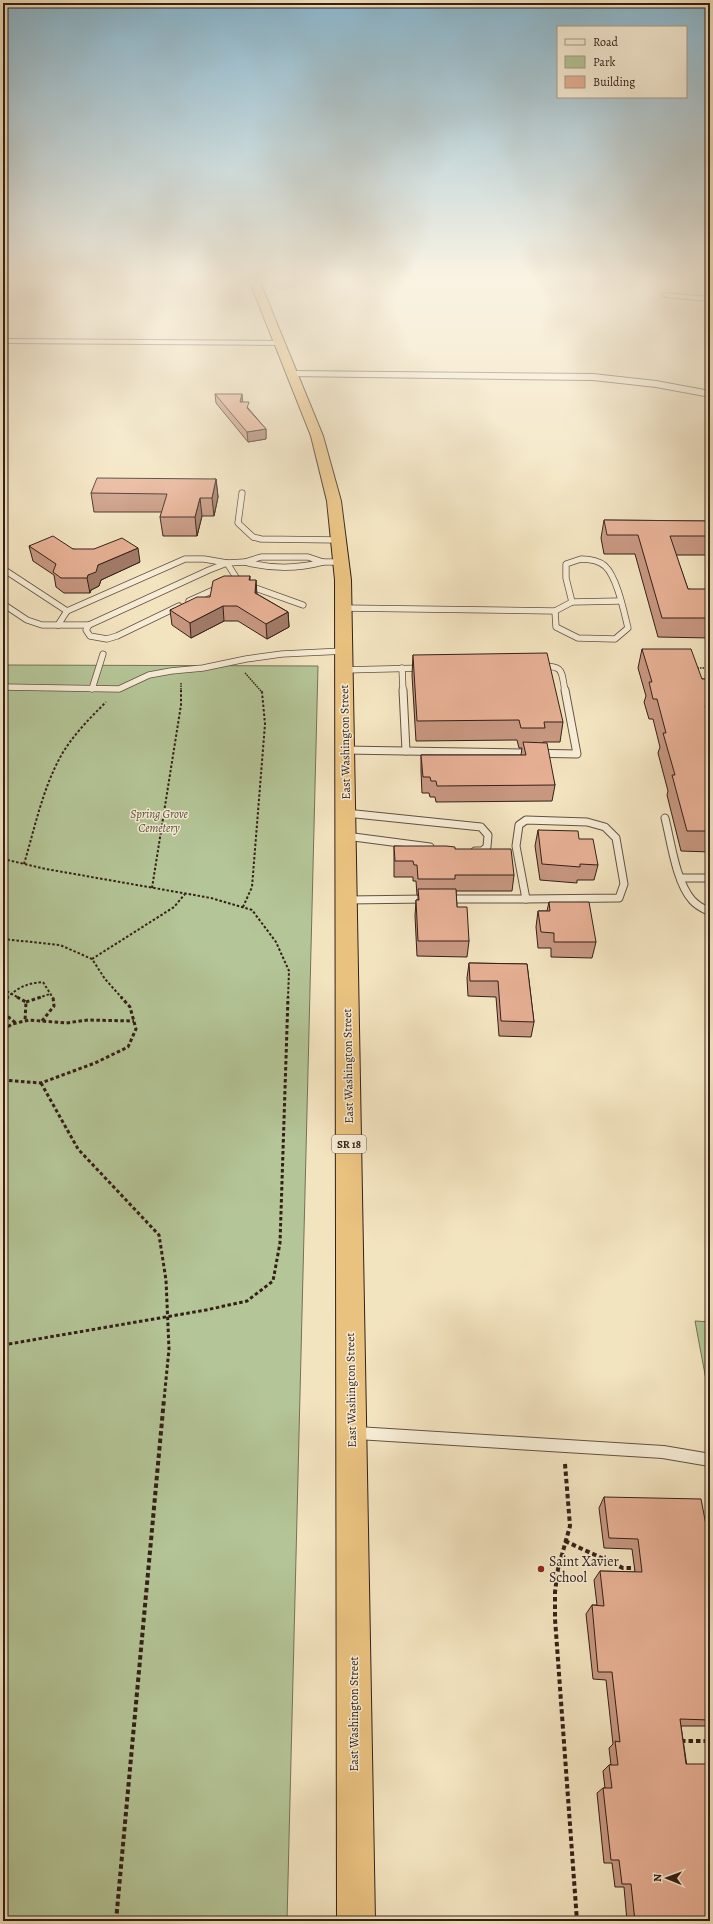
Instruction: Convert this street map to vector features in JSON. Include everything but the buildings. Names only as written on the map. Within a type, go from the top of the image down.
[{"type":"highway","name":"East Washington Street","points":[[289,365],[317,436],[334,501],[334,555],[343,608],[356,1921]]},
{"type":"street","points":[[293,374],[592,377],[656,384],[710,394]]},
{"type":"lane","points":[[242,493],[238,523],[253,537],[334,555]]},
{"type":"lane","points":[[58,625],[67,612],[185,559],[204,559],[227,563],[245,562],[261,557],[308,557],[334,555]]},
{"type":"lane","points":[[245,562],[260,566],[309,567],[334,555]]},
{"type":"lane","points":[[555,611],[556,627],[578,638],[615,639],[628,628],[620,601],[606,567],[593,560],[575,559],[566,564],[566,578],[572,602]]},
{"type":"lane","points":[[227,563],[239,582]]},
{"type":"lane","points":[[3,604],[27,620],[42,625],[89,625],[227,563]]},
{"type":"lane","points":[[3,569],[67,612]]},
{"type":"lane","points":[[89,625],[86,630],[90,636],[107,639],[117,636],[229,583],[239,582],[302,606]]},
{"type":"lane","points":[[343,608],[555,611],[572,602],[620,601]]},
{"type":"lane","points":[[92,689],[103,654]]},
{"type":"lane","points":[[3,687],[119,689],[149,675],[203,668],[282,654],[402,668],[433,668]]},
{"type":"lane","points":[[345,750],[578,754],[560,671],[554,666],[532,666]]},
{"type":"lane","points":[[402,668],[406,750]]},
{"type":"lane","points":[[665,818],[681,878],[688,897],[698,906],[710,912]]},
{"type":"lane","points":[[346,900],[526,899],[619,898],[624,884],[616,838],[605,827],[587,822],[526,820],[519,825],[516,846],[526,899]]},
{"type":"lane","points":[[345,825],[440,849]]},
{"type":"lane","points":[[345,825],[481,827],[488,835],[488,847],[482,851],[469,851]]},
{"type":"lane","points":[[681,878],[710,878]]},
{"type":"lane","points":[[352,1433],[656,1451],[710,1460]]},
{"type":"path","points":[[232,662],[245,673],[262,692],[265,724],[252,887],[243,907]]},
{"type":"path","points":[[688,668],[710,668]]},
{"type":"path","points":[[152,888],[181,705],[181,670]]},
{"type":"path","points":[[24,864],[40,810],[58,761],[83,725],[119,689]]},
{"type":"path","points":[[3,859],[211,898],[252,910],[276,942],[289,971],[280,1243],[273,1281],[247,1301],[166,1317],[3,1345]]},
{"type":"path","points":[[92,959],[174,907],[185,894]]},
{"type":"path","points":[[3,939],[60,945],[92,959],[105,979],[130,1007],[136,1029],[128,1047],[95,1062],[41,1083],[3,1080]]},
{"type":"path","points":[[3,1003],[16,988],[31,982],[43,982],[54,1000],[54,1006],[42,1021]]},
{"type":"path","points":[[3,989],[26,1002]]},
{"type":"path","points":[[26,1002],[50,994]]},
{"type":"path","points":[[25,1021],[26,1002]]},
{"type":"path","points":[[3,1013],[16,1023]]},
{"type":"path","points":[[3,1030],[16,1023],[25,1021],[66,1023],[88,1020],[134,1021]]},
{"type":"path","points":[[41,1083],[78,1150],[159,1234],[166,1280],[166,1317],[169,1348],[116,1921]]},
{"type":"path","points":[[565,1464],[570,1526],[565,1541],[555,1592],[555,1619],[577,1921]]},
{"type":"path","points":[[565,1541],[623,1568],[641,1568]]},
{"type":"path","points":[[674,1740],[710,1741]]},
{"type":"green space","name":"Spring Grove Cemetery","points":[[3,665],[318,666],[287,1921],[3,1921]]},
{"type":"green space","points":[[695,1321],[710,1322],[710,1401]]},
{"type":"place","name":"Saint Xavier School","points":[[541,1569]]}]
